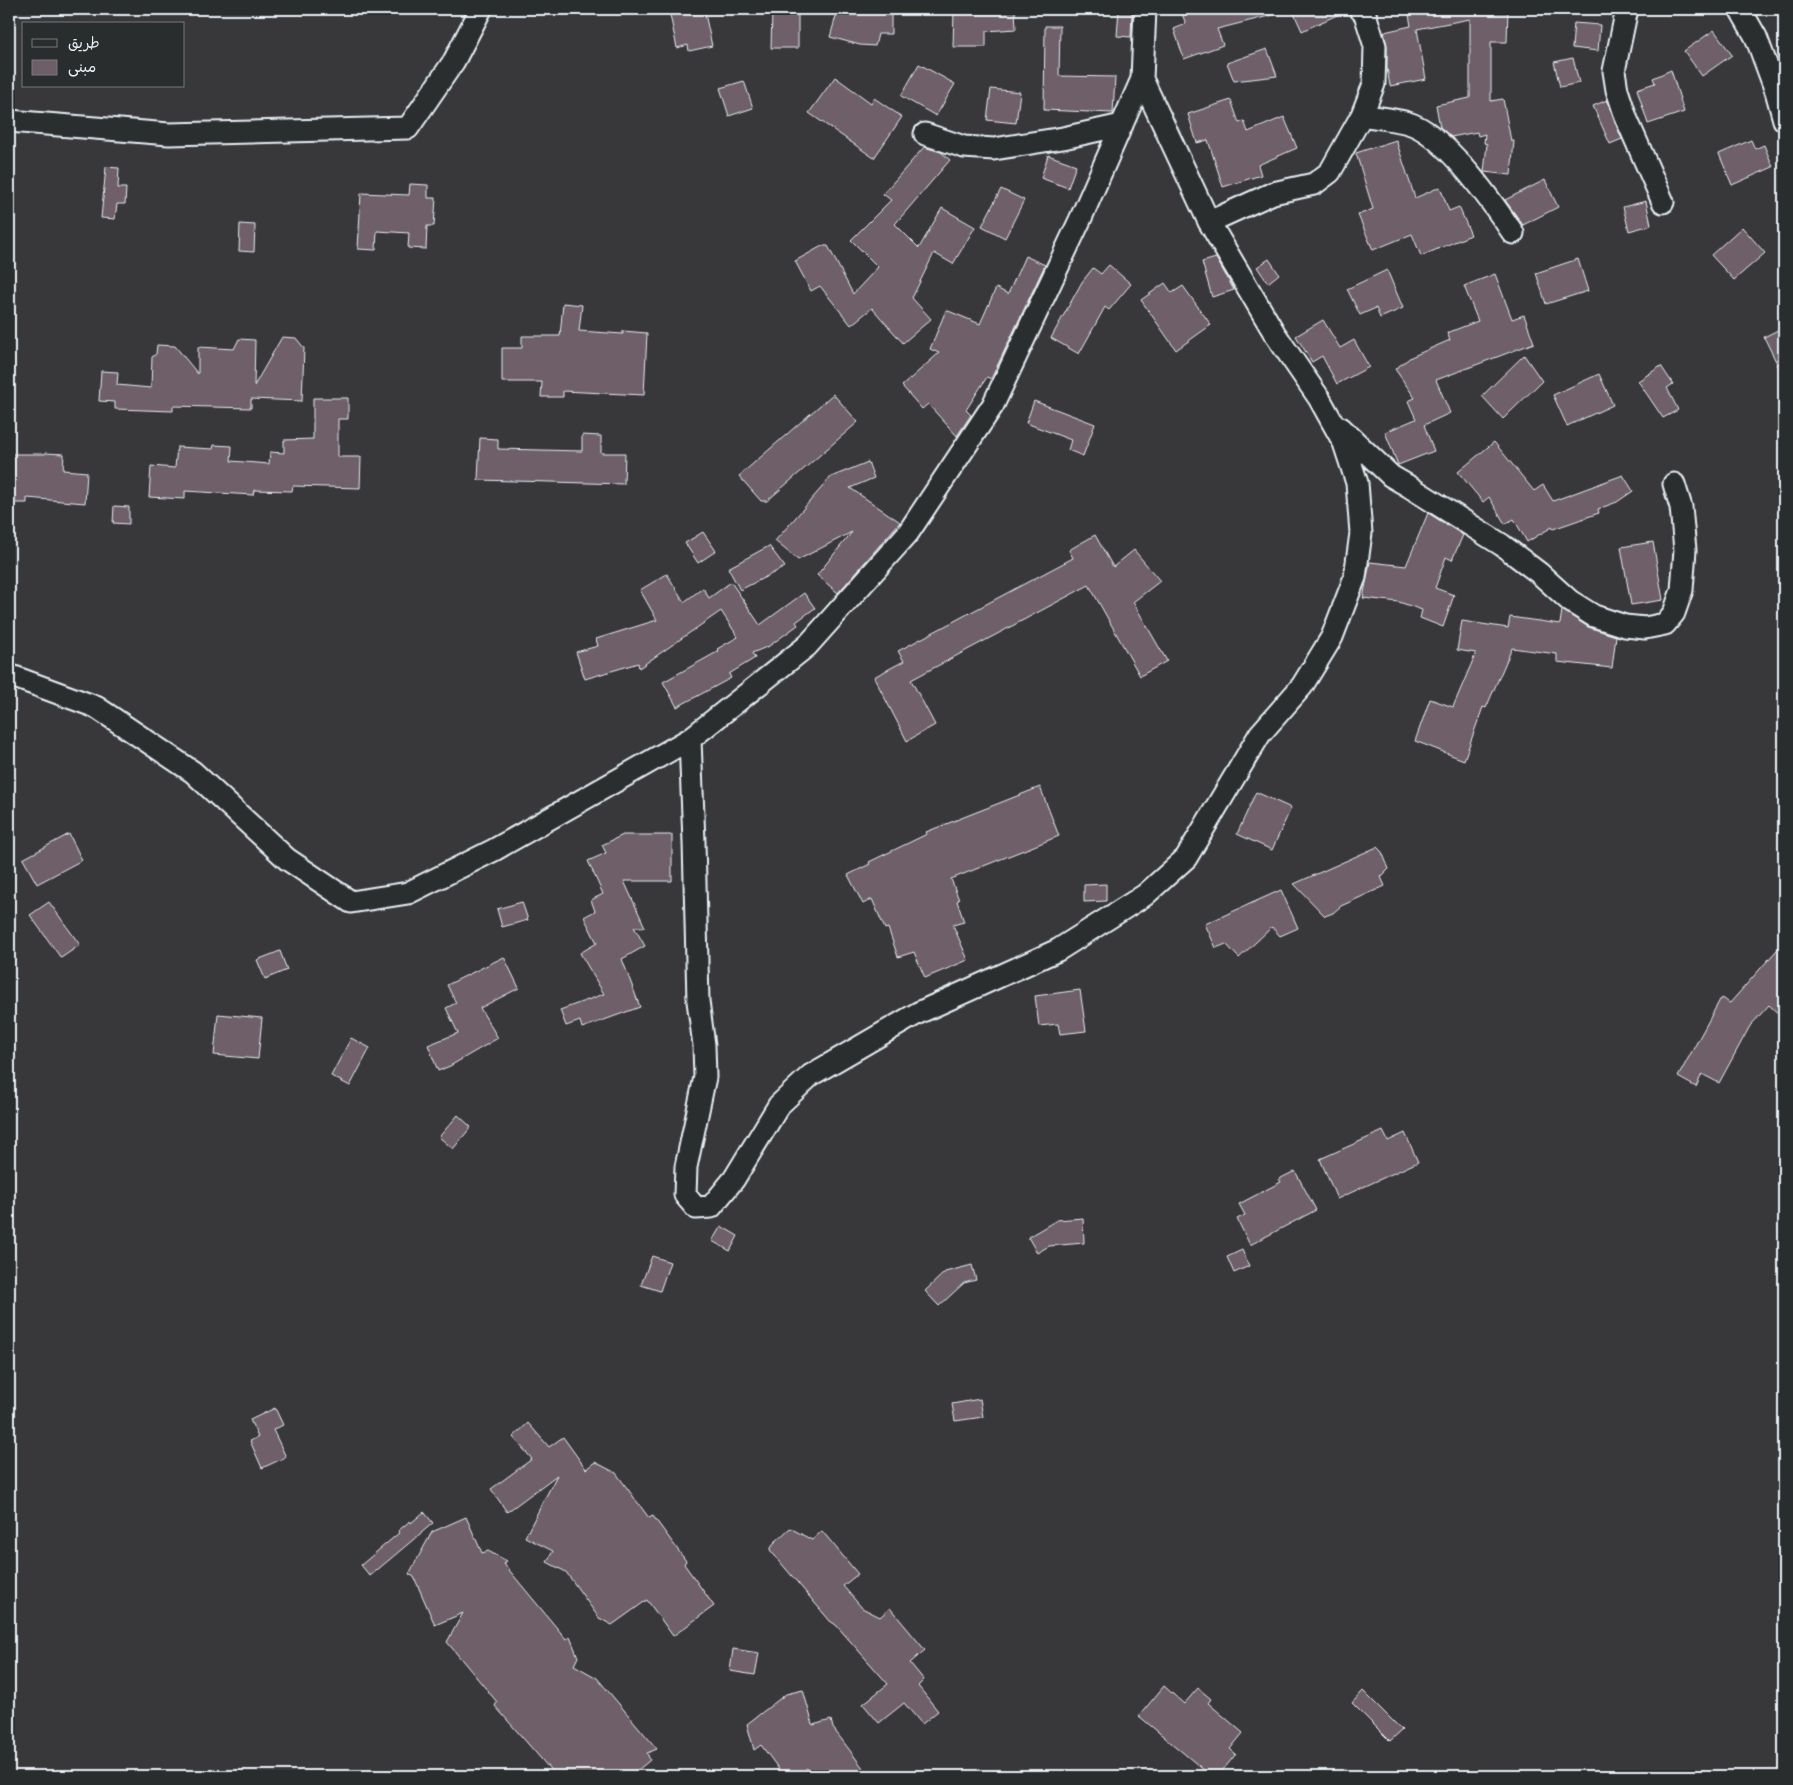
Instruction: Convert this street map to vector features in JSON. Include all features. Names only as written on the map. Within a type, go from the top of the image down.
[{"type":"street","points":[[9,121],[169,134],[408,128],[454,60],[481,9]]},
{"type":"street","points":[[1209,222],[1273,193],[1314,184],[1330,172],[1362,115],[1374,84],[1375,46],[1365,14],[1360,9]]},
{"type":"street","points":[[1627,9],[1614,71],[1617,90],[1627,120],[1663,202]]},
{"type":"street","points":[[1740,9],[1756,37],[1776,90],[1784,120]]},
{"type":"street","points":[[1756,37],[1758,9]]},
{"type":"street","points":[[9,675],[96,707],[193,772],[287,859],[351,902],[408,893],[494,850],[690,739],[807,646],[908,533],[993,405],[1080,220],[1142,79],[1148,11]]},
{"type":"street","points":[[690,739],[698,1002],[704,1045],[705,1077],[686,1167],[685,1195],[696,1208],[711,1207],[734,1179],[779,1105],[812,1075],[918,1013],[1058,950],[1145,895],[1186,858],[1260,734],[1302,686],[1332,637],[1355,577],[1361,533],[1357,484],[1344,443],[1320,398],[1275,334],[1209,222],[1142,79]]},
{"type":"street","points":[[1362,115],[1408,123],[1426,132],[1452,155],[1489,197],[1513,233]]},
{"type":"street","points":[[925,134],[964,146],[994,149],[1063,138],[1122,125]]},
{"type":"street","points":[[1329,415],[1391,476],[1502,544],[1539,573],[1570,601],[1594,616],[1625,626],[1645,628],[1665,624],[1674,613],[1682,590],[1685,550],[1681,507],[1674,484]]},
{"type":"building","points":[[704,9],[712,46],[689,51],[688,45],[677,48],[669,10]]},
{"type":"building","points":[[838,9],[891,9],[891,34],[878,34],[875,46],[860,45],[830,37]]},
{"type":"building","points":[[954,9],[1015,9],[1016,29],[986,31],[986,47],[953,47]]},
{"type":"building","points":[[1119,9],[1132,9],[1131,37],[1117,36]]},
{"type":"building","points":[[1180,9],[1276,9],[1277,14],[1217,29],[1223,45],[1184,59],[1174,29],[1186,24]]},
{"type":"building","points":[[1292,9],[1348,9],[1348,10],[1302,31]]},
{"type":"building","points":[[1408,9],[1508,9],[1507,42],[1491,42],[1491,101],[1503,99],[1511,141],[1514,141],[1511,175],[1484,172],[1487,144],[1484,143],[1485,134],[1478,136],[1477,132],[1451,137],[1440,127],[1436,105],[1470,98],[1470,19],[1417,29],[1426,79],[1390,86],[1384,32],[1411,26]]},
{"type":"building","points":[[772,11],[798,11],[798,48],[771,48]]},
{"type":"building","points":[[1574,23],[1600,25],[1598,51],[1572,48]]},
{"type":"building","points":[[1045,26],[1060,26],[1059,76],[1115,77],[1113,113],[1044,110]]},
{"type":"building","points":[[1714,30],[1732,55],[1702,76],[1684,51]]},
{"type":"building","points":[[1267,49],[1277,76],[1234,81],[1227,63]]},
{"type":"building","points":[[1573,58],[1579,83],[1560,87],[1554,62]]},
{"type":"building","points":[[919,64],[955,84],[936,116],[901,96]]},
{"type":"building","points":[[1671,70],[1684,112],[1648,124],[1637,89],[1655,83],[1653,78]]},
{"type":"building","points":[[835,77],[871,103],[874,98],[902,117],[874,158],[809,113]]},
{"type":"building","points":[[744,81],[753,108],[729,116],[720,88]]},
{"type":"building","points":[[991,89],[1020,92],[1016,123],[987,120]]},
{"type":"building","points":[[1231,100],[1239,123],[1244,121],[1248,132],[1284,117],[1297,148],[1258,165],[1261,175],[1223,187],[1208,140],[1197,143],[1188,114]]},
{"type":"building","points":[[1607,100],[1622,139],[1610,144],[1593,106]]},
{"type":"building","points":[[1396,140],[1415,198],[1440,187],[1449,211],[1459,207],[1471,235],[1421,256],[1412,234],[1373,250],[1358,215],[1373,209],[1356,153]]},
{"type":"building","points":[[1751,140],[1755,149],[1764,145],[1773,167],[1732,185],[1719,154]]},
{"type":"building","points":[[924,147],[941,152],[950,160],[895,224],[919,248],[942,208],[975,227],[953,264],[934,253],[912,298],[931,319],[903,343],[872,308],[851,325],[820,286],[811,291],[795,261],[822,246],[828,246],[853,294],[878,267],[851,240],[891,200],[883,194]]},
{"type":"building","points":[[1048,155],[1076,165],[1068,188],[1041,178]]},
{"type":"building","points":[[106,167],[119,168],[118,188],[126,188],[125,204],[117,204],[115,219],[101,218]]},
{"type":"building","points":[[1545,180],[1558,207],[1523,225],[1505,200]]},
{"type":"building","points":[[410,184],[428,185],[428,198],[436,198],[434,226],[427,226],[426,249],[408,248],[409,233],[377,231],[376,250],[358,249],[361,193],[409,195]]},
{"type":"building","points":[[1001,189],[1024,200],[1005,238],[982,226]]},
{"type":"building","points":[[1646,201],[1651,225],[1629,231],[1623,207]]},
{"type":"building","points":[[240,224],[255,225],[254,252],[239,251]]},
{"type":"building","points":[[1742,227],[1765,253],[1734,280],[1711,255]]},
{"type":"building","points":[[1025,256],[1045,265],[991,379],[987,377],[966,410],[971,415],[957,436],[928,404],[922,409],[902,386],[939,353],[930,349],[946,310],[980,324],[996,288],[1008,294]]},
{"type":"building","points":[[1216,258],[1234,290],[1212,297],[1202,262]]},
{"type":"building","points":[[1269,259],[1279,274],[1268,283],[1257,267]]},
{"type":"building","points":[[1578,259],[1588,291],[1546,304],[1536,273]]},
{"type":"building","points":[[1109,265],[1131,284],[1109,310],[1105,307],[1079,354],[1051,338],[1082,282],[1093,268],[1101,274]]},
{"type":"building","points":[[1387,270],[1403,308],[1380,318],[1376,308],[1360,315],[1347,289]]},
{"type":"building","points":[[1495,274],[1512,319],[1524,315],[1534,343],[1436,380],[1450,413],[1424,425],[1434,451],[1398,465],[1385,432],[1416,419],[1408,401],[1415,398],[1395,369],[1411,357],[1450,340],[1447,333],[1478,321],[1464,286]]},
{"type":"building","points":[[1165,283],[1172,293],[1183,286],[1211,325],[1176,350],[1141,300]]},
{"type":"building","points":[[563,303],[582,305],[579,331],[623,334],[623,331],[647,333],[644,395],[563,391],[563,397],[541,397],[542,382],[502,382],[502,348],[522,348],[522,336],[560,336]]},
{"type":"building","points":[[1323,320],[1340,348],[1354,340],[1369,367],[1337,384],[1322,356],[1312,362],[1296,336]]},
{"type":"building","points":[[1784,327],[1784,378],[1764,337]]},
{"type":"building","points":[[282,337],[296,338],[304,348],[302,401],[251,399],[251,408],[173,406],[173,411],[115,409],[115,402],[99,401],[101,371],[118,372],[117,385],[151,388],[152,357],[156,354],[157,345],[175,346],[198,374],[198,347],[234,349],[239,339],[255,340],[254,386]]},
{"type":"building","points":[[1524,355],[1542,381],[1503,419],[1482,396]]},
{"type":"building","points":[[1661,366],[1673,384],[1667,388],[1678,410],[1663,418],[1638,381]]},
{"type":"building","points":[[1599,374],[1613,405],[1567,426],[1553,395]]},
{"type":"building","points":[[833,394],[858,422],[767,501],[761,501],[739,476]]},
{"type":"building","points":[[313,398],[348,398],[348,419],[338,419],[338,457],[361,457],[360,488],[293,486],[292,491],[254,490],[253,495],[185,491],[185,499],[149,497],[151,466],[175,468],[177,447],[213,449],[214,445],[232,446],[231,461],[269,464],[270,452],[284,453],[284,440],[313,439]]},
{"type":"building","points":[[1034,401],[1095,424],[1083,456],[1068,450],[1071,440],[1026,423]]},
{"type":"building","points":[[582,435],[601,436],[601,453],[625,453],[624,484],[478,480],[480,438],[498,439],[498,449],[582,451]]},
{"type":"building","points":[[1494,442],[1534,491],[1543,485],[1553,501],[1623,475],[1633,491],[1617,502],[1598,509],[1599,513],[1553,529],[1552,527],[1527,542],[1514,519],[1505,524],[1489,497],[1483,502],[1458,472]]},
{"type":"building","points":[[12,454],[64,454],[63,470],[87,472],[85,503],[27,498],[27,503],[9,503],[9,466],[11,466]]},
{"type":"building","points":[[868,462],[874,478],[850,488],[900,522],[838,593],[817,575],[852,532],[798,560],[775,541],[831,477]]},
{"type":"building","points":[[114,506],[129,507],[129,524],[113,523]]},
{"type":"building","points":[[1428,513],[1463,535],[1452,560],[1446,557],[1435,588],[1454,595],[1443,627],[1420,618],[1422,610],[1399,602],[1363,598],[1370,562],[1406,566]]},
{"type":"building","points":[[703,532],[716,551],[698,563],[685,543]]},
{"type":"building","points":[[1095,535],[1113,567],[1134,550],[1160,581],[1133,602],[1167,661],[1140,676],[1089,585],[911,680],[935,725],[907,741],[874,677],[904,661],[898,651],[1073,558],[1069,550]]},
{"type":"building","points":[[1653,542],[1663,600],[1631,605],[1621,547]]},
{"type":"building","points":[[769,546],[785,567],[740,590],[728,568]]},
{"type":"building","points":[[667,574],[684,602],[703,588],[709,598],[731,582],[760,625],[804,593],[815,608],[796,622],[798,625],[769,646],[752,653],[755,658],[729,674],[731,678],[677,707],[663,682],[719,651],[717,649],[738,637],[721,611],[639,668],[638,663],[585,679],[576,652],[598,646],[596,639],[657,620],[640,590]]},
{"type":"building","points":[[1562,610],[1588,627],[1616,636],[1612,668],[1557,662],[1557,654],[1512,648],[1486,708],[1483,707],[1464,760],[1415,741],[1430,699],[1453,707],[1476,653],[1457,650],[1462,621],[1508,628],[1510,617],[1560,624]]},
{"type":"building","points":[[1040,787],[1059,836],[951,879],[959,900],[957,901],[964,922],[953,925],[968,960],[925,978],[914,952],[898,957],[888,928],[885,929],[872,899],[863,904],[848,875],[870,864],[869,862],[927,834],[926,832]]},
{"type":"building","points":[[1256,792],[1291,808],[1272,850],[1237,834]]},
{"type":"building","points":[[69,834],[82,860],[37,884],[23,859]]},
{"type":"building","points":[[623,835],[672,835],[672,881],[624,881],[645,927],[634,927],[645,946],[622,959],[640,1007],[582,1028],[580,1021],[566,1026],[560,1010],[604,994],[580,953],[597,943],[584,917],[595,911],[591,900],[603,894],[588,861],[606,853],[602,845]]},
{"type":"building","points":[[1377,847],[1382,852],[1389,869],[1381,877],[1385,886],[1341,906],[1333,913],[1325,916],[1294,884]]},
{"type":"building","points":[[1106,884],[1106,901],[1084,902],[1084,885]]},
{"type":"building","points":[[1281,890],[1298,928],[1280,936],[1272,927],[1239,958],[1226,944],[1216,948],[1205,924]]},
{"type":"building","points":[[49,902],[80,945],[61,958],[30,915]]},
{"type":"building","points":[[522,902],[528,920],[502,927],[497,909]]},
{"type":"building","points":[[1784,942],[1784,1019],[1769,1005],[1750,1026],[1719,1083],[1702,1074],[1696,1087],[1678,1077],[1721,998],[1730,1003]]},
{"type":"building","points":[[280,951],[287,970],[265,979],[257,960]]},
{"type":"building","points":[[504,957],[519,988],[480,1008],[498,1038],[438,1071],[428,1045],[458,1033],[446,1008],[456,1003],[447,985]]},
{"type":"building","points":[[1080,990],[1086,1031],[1060,1034],[1058,1024],[1039,1026],[1035,996]]},
{"type":"building","points":[[218,1014],[262,1018],[258,1059],[214,1055]]},
{"type":"building","points":[[351,1038],[370,1048],[350,1086],[331,1076]]},
{"type":"building","points":[[458,1115],[471,1127],[453,1149],[439,1137]]},
{"type":"building","points":[[1383,1131],[1388,1141],[1405,1133],[1418,1162],[1337,1199],[1320,1159]]},
{"type":"building","points":[[1295,1171],[1316,1210],[1250,1245],[1237,1219],[1245,1215],[1239,1204],[1281,1182],[1279,1179]]},
{"type":"building","points":[[1083,1218],[1084,1243],[1049,1246],[1037,1253],[1028,1237],[1057,1220]]},
{"type":"building","points":[[721,1226],[738,1236],[730,1251],[712,1241]]},
{"type":"building","points":[[1242,1250],[1249,1266],[1234,1273],[1227,1257]]},
{"type":"building","points":[[652,1256],[670,1262],[660,1291],[641,1285]]},
{"type":"building","points":[[972,1265],[976,1280],[964,1283],[939,1306],[925,1291],[945,1272]]},
{"type":"building","points":[[980,1399],[983,1417],[955,1421],[952,1404]]},
{"type":"building","points":[[275,1408],[283,1425],[273,1430],[286,1457],[262,1468],[250,1441],[258,1437],[250,1420]]},
{"type":"building","points":[[528,1423],[549,1447],[563,1437],[586,1469],[595,1462],[616,1473],[649,1518],[653,1516],[686,1561],[684,1564],[714,1606],[673,1636],[647,1600],[612,1625],[599,1618],[566,1572],[547,1562],[553,1551],[525,1537],[557,1475],[507,1512],[491,1489],[532,1459],[513,1437]]},
{"type":"building","points":[[424,1512],[433,1523],[370,1576],[361,1565],[399,1533],[398,1531]]},
{"type":"building","points":[[466,1517],[482,1553],[488,1551],[507,1561],[504,1564],[566,1639],[570,1637],[578,1657],[574,1665],[597,1678],[657,1749],[647,1753],[650,1760],[631,1776],[556,1776],[495,1706],[497,1702],[447,1642],[463,1613],[435,1625],[414,1577],[409,1574],[432,1532]]},
{"type":"building","points":[[790,1528],[812,1540],[822,1531],[858,1574],[843,1586],[862,1608],[880,1617],[890,1608],[925,1650],[910,1663],[924,1680],[918,1686],[938,1711],[922,1724],[904,1703],[879,1723],[863,1704],[888,1684],[836,1625],[830,1621],[770,1550],[774,1543]]},
{"type":"building","points":[[733,1649],[759,1653],[755,1675],[730,1671]]},
{"type":"building","points":[[1164,1686],[1184,1704],[1198,1688],[1211,1699],[1208,1703],[1243,1733],[1230,1749],[1236,1754],[1218,1776],[1211,1776],[1139,1716]]},
{"type":"building","points":[[803,1690],[813,1725],[831,1720],[833,1728],[869,1776],[813,1776],[807,1768],[796,1776],[784,1776],[761,1745],[754,1750],[747,1724],[786,1694]]},
{"type":"building","points":[[1363,1691],[1402,1730],[1390,1741],[1352,1703]]}]
